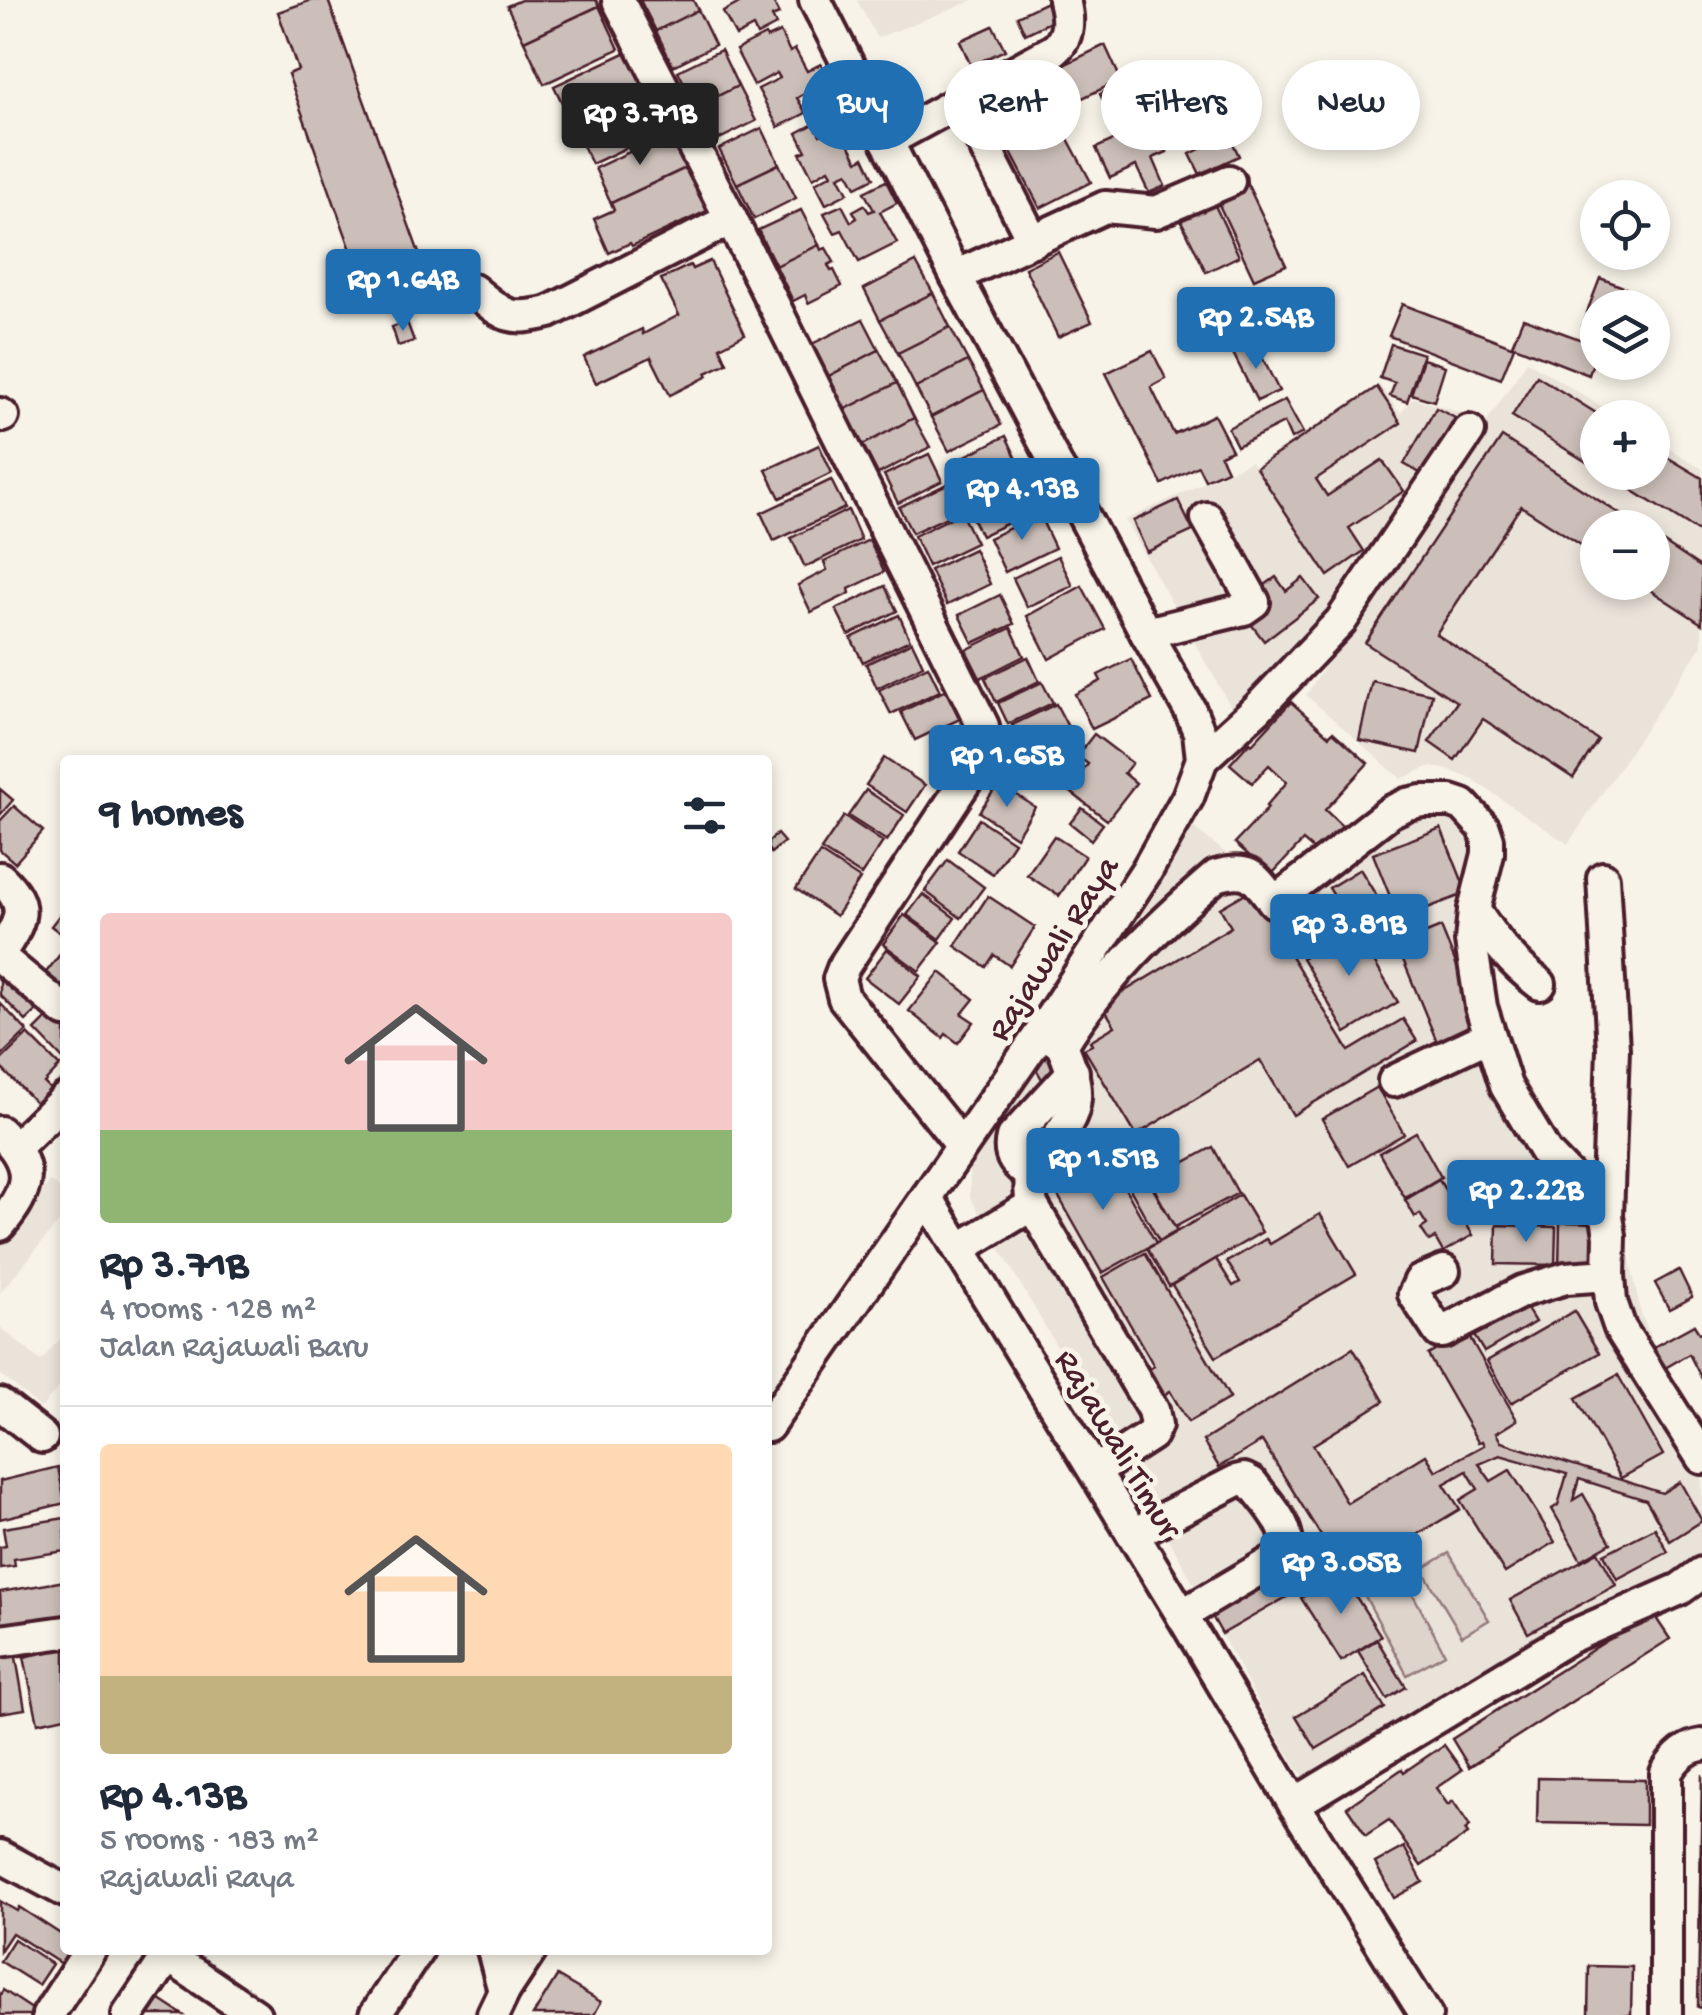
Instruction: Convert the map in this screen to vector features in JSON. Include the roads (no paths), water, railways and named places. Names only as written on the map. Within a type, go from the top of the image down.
[{"type":"street","points":[[618,0],[983,726],[983,753],[977,764],[838,979],[844,998],[962,1146]]},
{"type":"street","points":[[815,0],[846,60]]},
{"type":"street","points":[[1034,60],[1061,44],[1065,37],[1068,20],[1064,0]]},
{"type":"street","points":[[892,150],[1195,721],[1202,759]]},
{"type":"street","points":[[987,150],[1033,241]]},
{"type":"street","points":[[956,276],[1104,208],[1156,212],[1229,181]]},
{"type":"street","points":[[473,290],[508,316],[549,312],[731,219]]},
{"type":"street","points":[[1202,759],[1258,709],[1341,621],[1470,431]]},
{"type":"street","points":[[1146,633],[1244,609],[1254,602],[1207,518]]},
{"type":"street","name":"Rajawali Raya","points":[[772,1420],[962,1146],[1059,1049],[1147,870],[1188,797],[1202,759]]},
{"type":"street","points":[[958,1248],[1032,1191],[1067,1126],[1075,1099],[1059,1049],[1088,1005],[1131,956],[1216,876],[1246,872],[1257,879],[1274,902],[1390,812],[1422,801],[1463,805],[1484,828],[1488,854],[1474,910],[1471,941],[1489,1036],[1506,1086],[1546,1153],[1606,1216]]},
{"type":"street","points":[[1603,878],[1613,1049],[1606,1216],[1611,1302],[1620,1328],[1702,1458]]},
{"type":"street","points":[[10,890],[17,924],[0,955],[60,1007]]},
{"type":"street","points":[[1474,910],[1495,942],[1520,970],[1540,984]]},
{"type":"street","points":[[1394,1081],[1489,1036]]},
{"type":"street","points":[[0,1225],[24,1190],[24,1170],[8,1140],[60,1104]]},
{"type":"street","points":[[1032,1191],[1156,1417],[1151,1435],[1094,1471]]},
{"type":"street","name":"Rajawali Timur","points":[[927,1198],[1426,2015]]},
{"type":"street","points":[[1444,1271],[1420,1281],[1414,1294],[1439,1332],[1524,1291],[1566,1278],[1609,1275]]},
{"type":"street","points":[[0,1404],[42,1437]]},
{"type":"street","points":[[1132,1534],[1244,1479],[1252,1482],[1286,1531],[1285,1554],[1182,1615]]},
{"type":"street","points":[[1294,1804],[1570,1637],[1680,1589],[1702,1574]]},
{"type":"street","points":[[0,1641],[60,1633]]},
{"type":"street","points":[[1666,2015],[1666,1773],[1674,1760],[1702,1745]]},
{"type":"street","points":[[0,1856],[60,1889]]},
{"type":"street","points":[[48,2015],[87,1955]]},
{"type":"street","points":[[128,2015],[164,1955]]},
{"type":"street","points":[[169,1955],[221,2006],[255,2015]]},
{"type":"street","points":[[375,2015],[415,1955]]},
{"type":"street","points":[[493,1955],[498,2002]]},
{"type":"street","points":[[498,2002],[528,1955]]}]
